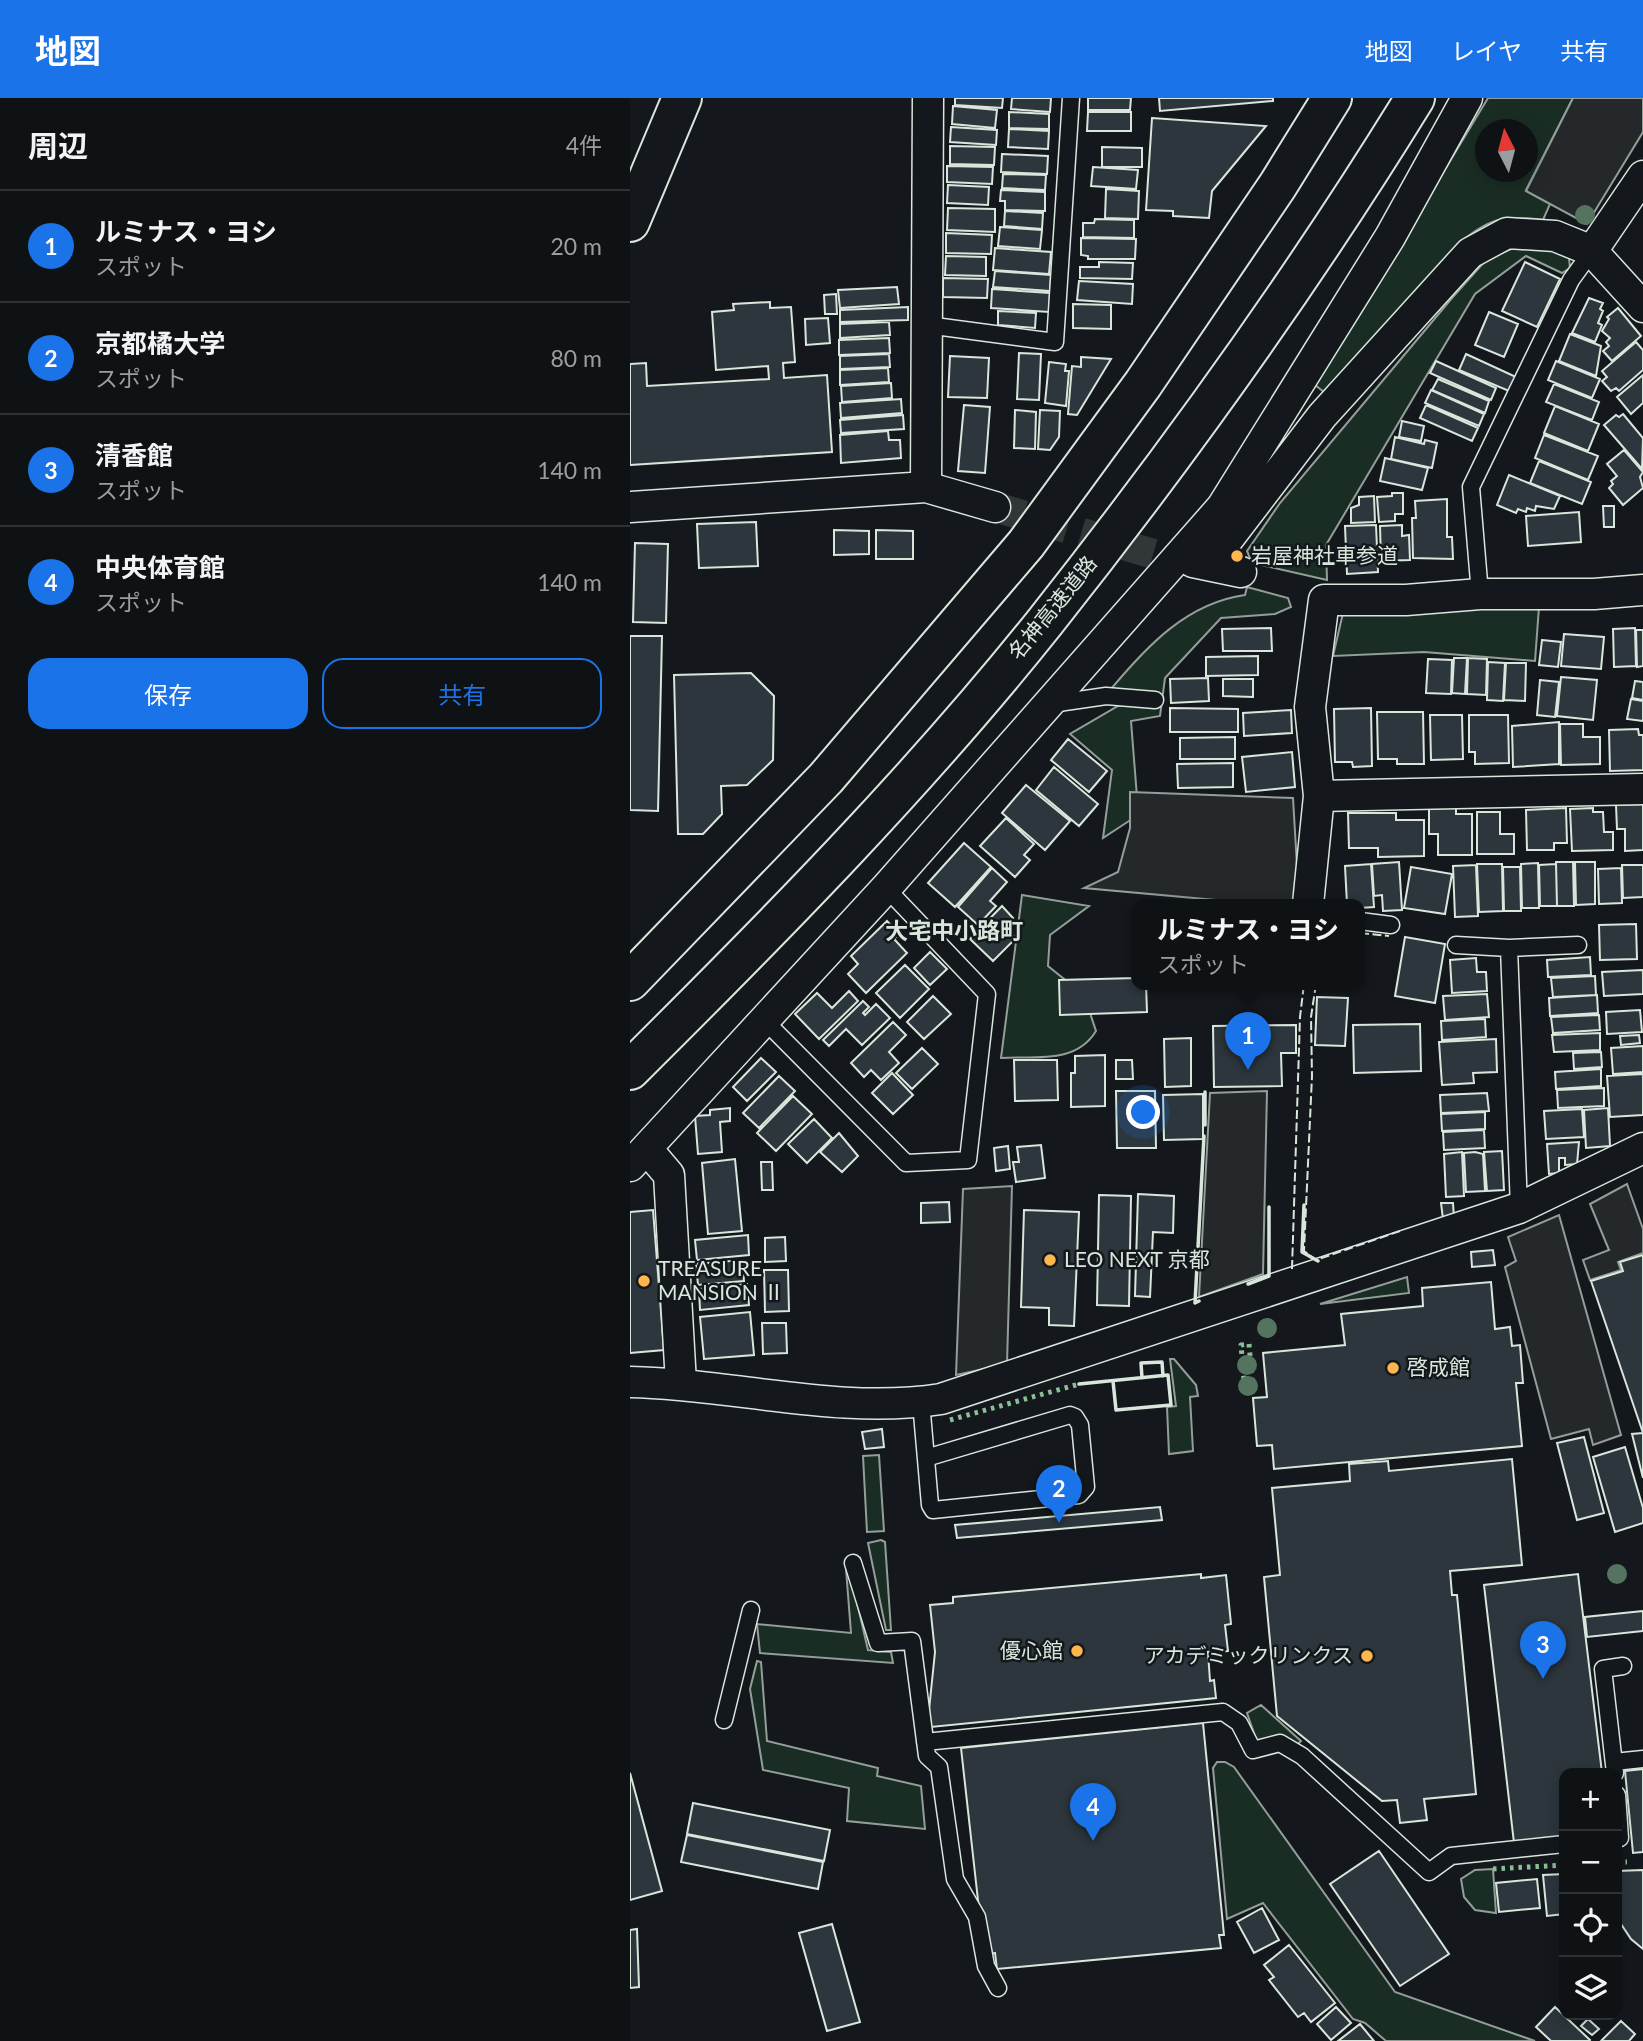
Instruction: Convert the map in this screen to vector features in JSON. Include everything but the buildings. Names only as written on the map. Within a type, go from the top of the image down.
[{"type":"main road","points":[[630,222],[682,98]]},
{"type":"main road","points":[[630,981],[826,778],[1026,544],[1143,383],[1278,185],[1332,98]]},
{"type":"main road","name":"名神高速道路","points":[[630,1070],[879,814],[1043,624],[1200,422],[1342,217],[1415,98]]},
{"type":"street","points":[[926,487],[928,98]]},
{"type":"street","points":[[681,1383],[668,1175],[638,1157],[886,888],[1048,705],[1165,557],[1222,507],[1390,237],[1468,98]]},
{"type":"street","points":[[1592,251],[1643,176]]},
{"type":"street","points":[[1209,564],[1322,416],[1470,253],[1507,233],[1555,236],[1592,251],[1643,307]]},
{"type":"street","points":[[630,507],[926,487],[995,507]]},
{"type":"street","points":[[1165,557],[1241,572]]},
{"type":"street","points":[[1309,899],[1319,796],[1310,707],[1324,600],[1406,600],[1480,594],[1594,594],[1643,590]]},
{"type":"street","points":[[1319,796],[1643,789]]},
{"type":"street","points":[[630,1382],[681,1383],[873,1405],[941,1399],[1519,1208],[1643,1148]]},
{"type":"lane","points":[[927,325],[1055,342],[1072,98]]},
{"type":"lane","points":[[1480,594],[1471,487],[1571,280],[1592,251]]},
{"type":"lane","points":[[1048,705],[1106,696],[1155,700]]},
{"type":"lane","points":[[764,1020],[906,1163],[968,1160],[987,994],[886,888]]},
{"type":"lane","points":[[1365,922],[1391,925]]},
{"type":"lane","points":[[1456,945],[1509,948],[1578,946]]},
{"type":"lane","points":[[1509,948],[1519,1208]]},
{"type":"lane","points":[[921,1402],[930,1505],[934,1510],[1079,1495],[1085,1490],[1080,1425],[1075,1416],[1070,1415],[926,1458]]},
{"type":"lane","points":[[853,1563],[877,1643],[912,1641],[927,1756],[939,1767],[955,1879],[977,1917],[986,1966],[998,1988]]},
{"type":"lane","points":[[723,1720],[751,1610]]},
{"type":"lane","points":[[1623,1666],[1603,1670],[1615,1767],[1643,1759]]},
{"type":"lane","points":[[925,1742],[1223,1712],[1239,1723],[1253,1750],[1280,1744],[1302,1756],[1429,1872],[1451,1856],[1559,1845]]},
{"type":"green space","points":[[1488,98],[1573,98],[1538,167],[1538,119],[1475,119]]},
{"type":"green space","points":[[1475,120],[1475,182],[1530,182],[1526,190],[1550,204],[1543,220],[1497,220],[1468,236],[1324,392],[1315,385]]},
{"type":"green space","points":[[1518,246],[1556,251],[1569,258],[1570,268],[1562,273],[1526,256],[1475,294],[1326,545],[1327,580],[1252,563],[1247,551],[1280,503],[1452,298],[1486,260]]},
{"type":"green space","points":[[1247,587],[1288,598],[1291,607],[1275,614],[1221,618],[1165,678],[1160,716],[1131,721],[1137,797],[1132,819],[1103,838],[1112,770],[1070,734],[1118,706],[1147,703],[1111,689],[1139,657],[1170,629],[1205,607],[1245,595]]},
{"type":"green space","points":[[1539,607],[1535,661],[1424,652],[1333,656],[1343,613]]},
{"type":"green space","points":[[1022,895],[1089,906],[1050,935],[1048,966],[1084,995],[1096,1031],[1088,1042],[1066,1054],[1001,1058]]},
{"type":"green space","points":[[1407,1277],[1409,1293],[1320,1304]]},
{"type":"green space","points":[[1170,1359],[1174,1359],[1196,1385],[1198,1396],[1190,1397],[1193,1451],[1169,1454],[1167,1407],[1176,1406]]},
{"type":"green space","points":[[879,1455],[884,1531],[867,1532],[863,1456]]},
{"type":"green space","points":[[881,1540],[885,1542],[891,1630],[886,1630],[868,1543]]},
{"type":"green space","points":[[849,1568],[868,1650],[891,1652],[893,1663],[760,1653],[757,1624],[851,1633],[846,1569]]},
{"type":"green space","points":[[757,1661],[761,1662],[767,1741],[878,1768],[877,1776],[921,1786],[925,1829],[847,1821],[849,1788],[763,1770],[750,1689]]},
{"type":"green space","points":[[1261,1705],[1301,1741],[1294,1748],[1258,1745],[1247,1713]]},
{"type":"green space","points":[[1217,1762],[1225,1762],[1234,1767],[1395,1992],[1535,2041],[1386,2041],[1365,2023],[1353,2019],[1263,1903],[1227,1919],[1213,1768]]},
{"type":"green space","points":[[1493,1869],[1496,1913],[1475,1910],[1464,1897],[1461,1879],[1475,1870]]},
{"type":"shaded area","points":[[1573,98],[1643,98],[1643,132],[1587,224],[1526,191],[1531,182],[1538,182],[1538,167]]},
{"type":"shaded area","points":[[1130,792],[1293,798],[1299,899],[1205,899],[1084,888],[1118,872],[1130,828]]},
{"type":"shaded area","points":[[1267,1091],[1263,1274],[1199,1297],[1210,1093]]},
{"type":"shaded area","points":[[1627,1184],[1643,1229],[1643,1253],[1618,1262],[1621,1270],[1590,1280],[1583,1260],[1609,1250],[1590,1204]]},
{"type":"shaded area","points":[[1012,1186],[1007,1364],[956,1375],[963,1189]]},
{"type":"shaded area","points":[[1559,1215],[1621,1435],[1593,1445],[1589,1429],[1551,1439],[1505,1267],[1516,1261],[1508,1237]]},
{"type":"tunnel","points":[[995,507],[1154,554]]},
{"type":"hedge","points":[[1249,1344],[1253,1391],[1245,1392],[1241,1345],[1249,1344]]},
{"type":"hedge","points":[[950,1420],[1079,1384]]},
{"type":"hedge","points":[[1622,1862],[1627,1862]]},
{"type":"hedge","points":[[1493,1869],[1559,1865]]},
{"type":"fence","points":[[1365,934],[1389,936]]},
{"type":"fence","points":[[1292,1269],[1300,1017],[1303,990]]},
{"type":"fence","points":[[1315,990],[1311,1017],[1312,1076],[1304,1251],[1316,1260],[1400,1231]]},
{"type":"wall","points":[[1205,1092],[1205,1125]]},
{"type":"wall","points":[[1199,1301],[1195,1303],[1204,1136]]},
{"type":"wall","points":[[1304,1205],[1302,1252],[1318,1261]]},
{"type":"wall","points":[[1248,1284],[1269,1276],[1269,1207]]},
{"type":"wall","points":[[1142,1378],[1141,1363],[1162,1362],[1163,1376]]},
{"type":"wall","points":[[1079,1384],[1168,1375],[1171,1405],[1116,1410],[1113,1381]]},
{"type":"place","name":"岩屋神社車参道","points":[[1237,556]]},
{"type":"place","name":"ルミナス・ヨシ","points":[[1248,1070]]},
{"type":"place","name":"LEO NEXT 京都","points":[[1050,1260]]},
{"type":"place","name":"TREASURE MANSION Ⅱ","points":[[644,1281]]},
{"type":"place","name":"啓成館","points":[[1393,1368]]},
{"type":"place","name":"京都橘大学","points":[[1059,1523]]},
{"type":"place","name":"優心館","points":[[1077,1651]]},
{"type":"place","name":"アカデミックリンクス","points":[[1367,1656]]},
{"type":"place","name":"清香館","points":[[1543,1679]]},
{"type":"place","name":"中央体育館","points":[[1093,1841]]},
{"type":"district","name":"大宅中小路町","points":[[954,931]]}]
